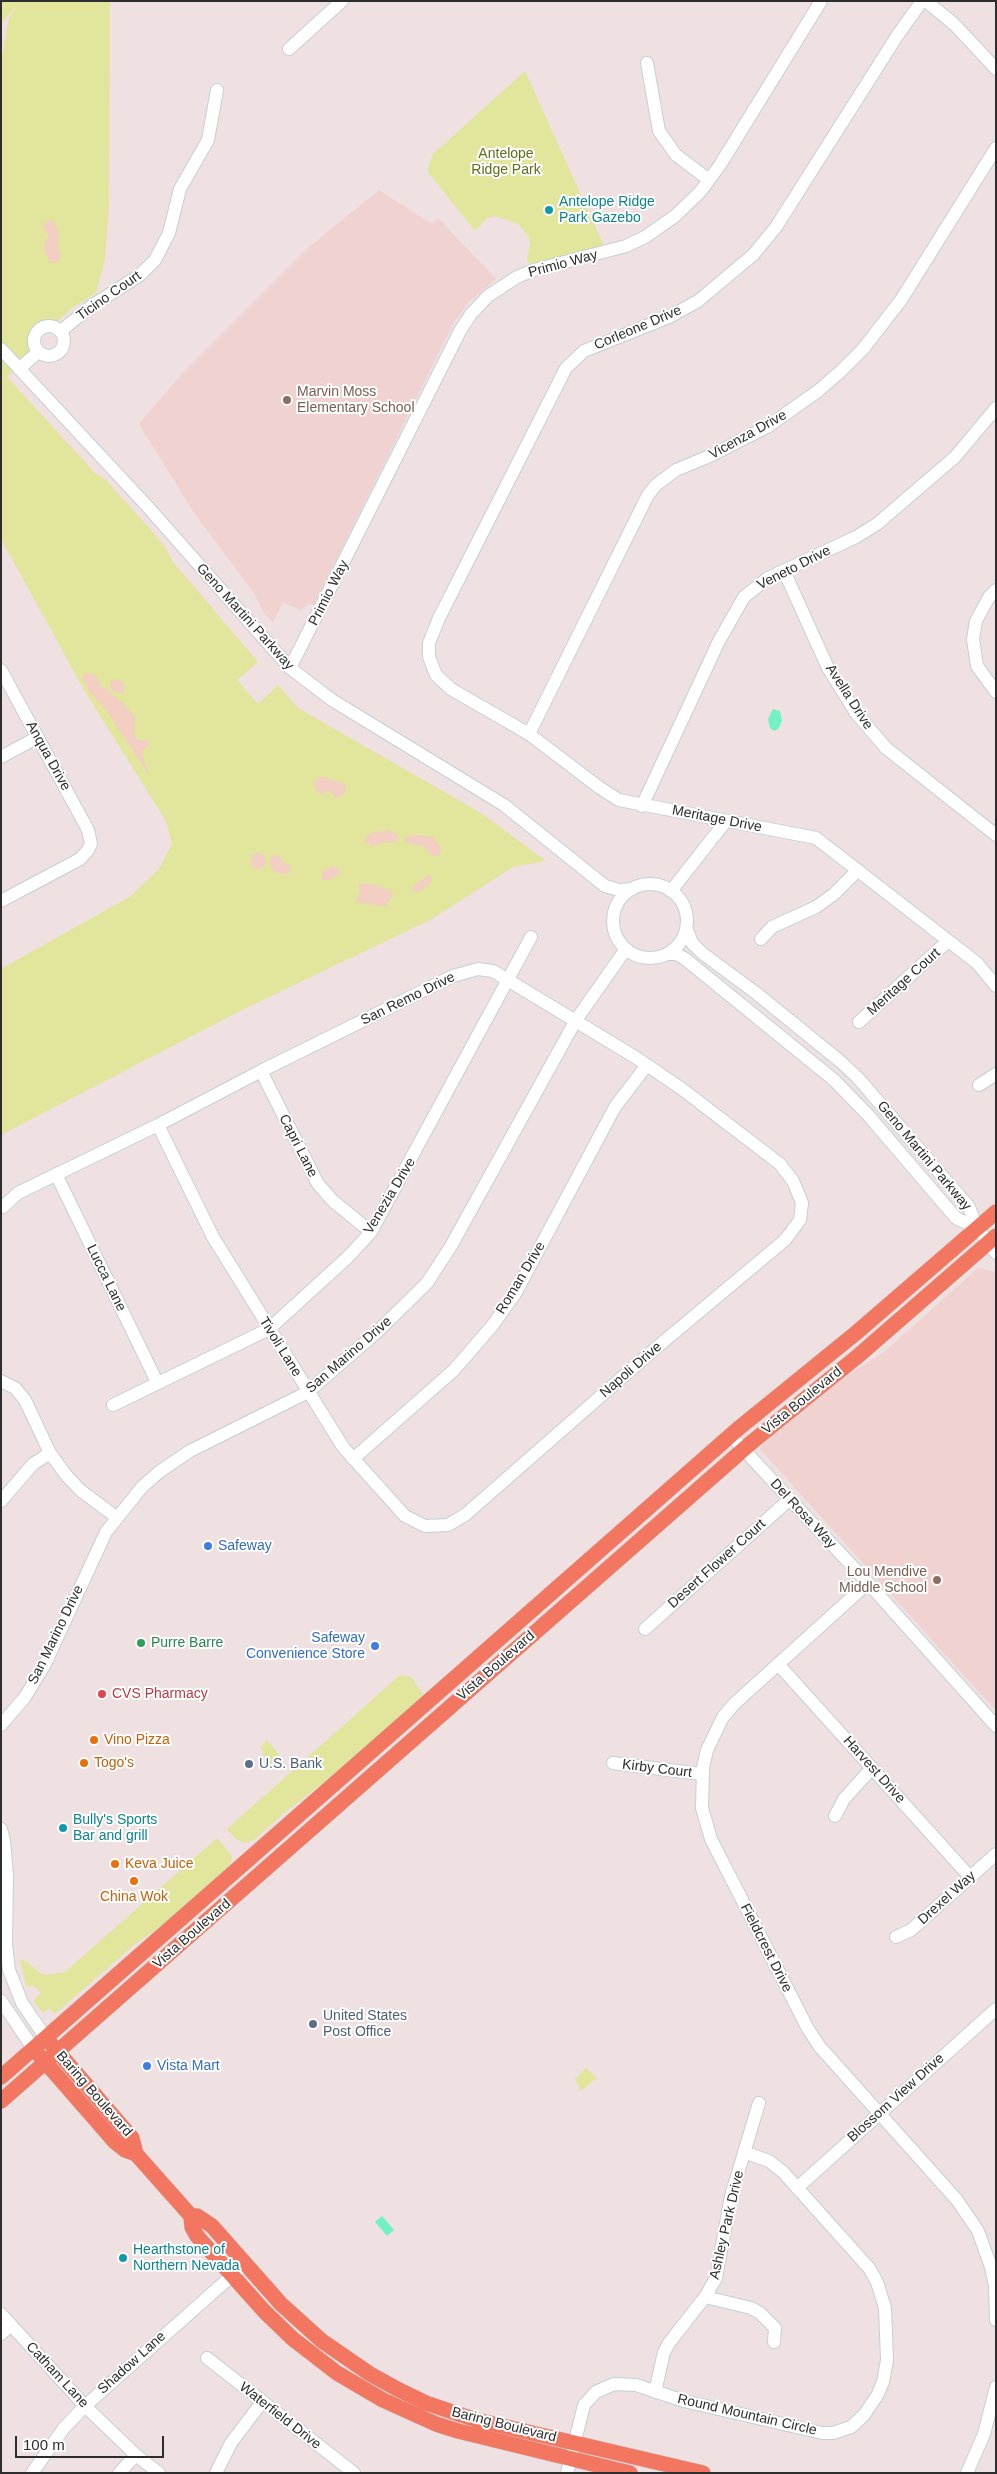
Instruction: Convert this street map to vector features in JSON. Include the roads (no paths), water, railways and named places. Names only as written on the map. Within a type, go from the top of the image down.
[{"type":"main road","name":"Vista Boulevard","points":[[1,2076],[730,1436],[830,1355],[996,1212]]},
{"type":"main road","name":"Vista Boulevard","points":[[1,2102],[743,1449],[993,1244]]},
{"type":"main road","name":"Baring Boulevard","points":[[46,2038],[132,2138],[136,2154],[191,2216],[192,2227],[197,2236],[279,2326],[306,2350],[337,2373],[383,2400],[417,2416],[569,2466],[630,2473]]},
{"type":"main road","name":"Baring Boulevard","points":[[33,2048],[115,2142],[125,2150],[136,2154]]},
{"type":"main road","name":"Baring Boulevard","points":[[191,2216],[197,2216],[212,2226],[245,2264],[301,2323],[322,2342],[370,2374],[426,2402],[476,2420],[704,2473]]},
{"type":"street","points":[[289,49],[342,1]]},
{"type":"street","name":"Primio Way","points":[[290,668],[460,332],[471,314],[499,288],[524,274],[605,253],[645,237],[680,212],[709,180],[822,1]]},
{"type":"street","name":"Corleone Drive","points":[[431,665],[429,643],[439,618],[566,368],[584,351],[669,317],[698,302],[753,255],[776,227],[897,36],[922,1]]},
{"type":"street","points":[[926,1],[954,24],[996,69]]},
{"type":"street","points":[[647,63],[659,131],[676,155],[709,180]]},
{"type":"street","name":"Ticino Court","points":[[60,332],[90,307],[140,275],[158,254],[172,224],[180,189],[208,140],[217,90]]},
{"type":"street","name":"Vicenza Drive","points":[[529,734],[648,495],[656,485],[676,470],[712,455],[767,427],[793,410],[841,371],[883,325],[901,300],[996,148]]},
{"type":"street","points":[[50,326],[60,332],[64,343],[58,354],[46,356],[38,352],[34,341],[38,330],[50,326]]},
{"type":"street","name":"Geno Martini Parkway","points":[[1,349],[147,506],[290,668],[332,700],[504,805],[605,886]]},
{"type":"street","points":[[20,369],[38,352]]},
{"type":"street","name":"Veneto Drive","points":[[642,806],[736,608],[752,589],[784,571],[856,537],[877,524],[955,457],[996,408]]},
{"type":"street","name":"Avella Drive","points":[[784,571],[828,668],[856,713],[870,730],[912,770],[996,835]]},
{"type":"street","points":[[996,590],[990,596],[976,621],[973,639],[977,666],[996,692]]},
{"type":"street","name":"Meritage Drive","points":[[431,665],[436,675],[451,689],[529,734],[600,788],[620,800],[642,806],[816,838],[977,963],[996,986]]},
{"type":"street","name":"Anqua Drive","points":[[1,670],[96,844],[80,858],[1,901]]},
{"type":"street","points":[[1,757],[38,737]]},
{"type":"street","points":[[671,891],[726,821]]},
{"type":"street","points":[[761,939],[772,927],[822,903],[858,870]]},
{"type":"street","points":[[653,885],[671,891],[678,897],[685,911],[687,930],[676,947],[667,954],[650,958],[637,956],[626,949],[615,934],[612,900],[605,886],[619,890],[653,885]]},
{"type":"street","points":[[614,910],[621,897],[632,889]]},
{"type":"street","name":"Geno Martini Parkway","points":[[687,930],[692,943],[702,952],[842,1062],[858,1078],[969,1207],[977,1228]]},
{"type":"street","name":"Venezia Drive","points":[[113,1405],[269,1329],[349,1256],[371,1232],[531,937]]},
{"type":"street","name":"Meritage Court","points":[[859,1022],[948,941]]},
{"type":"street","name":"San Marino Drive","points":[[1,1724],[24,1697],[45,1664],[100,1542],[116,1517],[142,1487],[179,1457],[308,1392],[356,1351],[427,1284],[451,1246],[576,1020],[626,949]]},
{"type":"street","name":"Geno Martini Parkway","points":[[667,954],[676,954],[684,958],[834,1080],[868,1115],[956,1218],[977,1228]]},
{"type":"street","name":"San Remo Drive","points":[[3,1207],[18,1193],[158,1125],[261,1071],[453,976],[478,969],[493,971],[647,1065],[780,1164],[794,1181],[802,1203]]},
{"type":"street","name":"Roman Drive","points":[[353,1459],[454,1370],[492,1326],[520,1285],[615,1107],[647,1065]]},
{"type":"street","name":"Capri Lane","points":[[261,1071],[318,1184],[333,1201],[371,1232]]},
{"type":"street","points":[[979,1085],[996,1074]]},
{"type":"street","name":"Tivoli Lane","points":[[158,1125],[213,1237],[343,1447],[405,1516],[425,1526],[444,1526]]},
{"type":"street","name":"Lucca Lane","points":[[56,1174],[157,1382]]},
{"type":"street","name":"Napoli Drive","points":[[444,1526],[465,1515],[650,1352],[785,1240],[800,1220],[802,1203]]},
{"type":"street","points":[[977,1228],[993,1244]]},
{"type":"street","points":[[1,1381],[15,1388],[25,1400],[50,1453],[80,1490],[116,1517]]},
{"type":"street","name":"Del Rosa Way","points":[[730,1436],[868,1583],[996,1726]]},
{"type":"street","points":[[1,1501],[34,1464],[50,1453]]},
{"type":"street","name":"Desert Flower Court","points":[[645,1629],[790,1499]]},
{"type":"street","name":"Fieldcrest Drive","points":[[868,1583],[734,1704],[724,1718],[707,1750],[702,1774],[702,1808],[711,1839],[801,2017],[820,2047],[957,2200],[978,2231],[991,2266],[996,2320]]},
{"type":"street","name":"Harvest Drive","points":[[778,1664],[970,1877]]},
{"type":"street","name":"Kirby Court","points":[[613,1763],[702,1774]]},
{"type":"street","points":[[835,1816],[844,1799],[872,1768]]},
{"type":"street","points":[[1,1829],[4,1840],[7,1876],[6,1944],[9,1970],[22,2003],[46,2038]]},
{"type":"street","name":"Drexel Way","points":[[896,1937],[911,1930],[996,1854]]},
{"type":"street","points":[[1,2001],[11,2019],[33,2048]]},
{"type":"street","name":"Blossom View Drive","points":[[797,2188],[996,2009]]},
{"type":"street","name":"Ashley Park Drive","points":[[655,2392],[664,2352],[669,2342],[705,2297],[716,2278],[731,2196],[759,2103]]},
{"type":"street","name":"Round Mountain Circle","points":[[569,2466],[584,2405],[603,2388],[624,2383],[684,2401],[822,2433],[842,2431],[851,2427],[864,2415],[878,2394],[886,2370],[885,2308],[882,2295],[869,2268],[777,2166],[744,2152]]},
{"type":"street","name":"Shadow Lane","points":[[32,2473],[64,2428],[85,2406],[245,2264]]},
{"type":"street","points":[[705,2297],[751,2308],[760,2313],[775,2328],[774,2342]]},
{"type":"street","name":"Catham Lane","points":[[1,2314],[6,2329],[136,2455],[159,2473]]},
{"type":"street","name":"Waterfield Drive","points":[[207,2358],[350,2472]]},
{"type":"street","points":[[968,2473],[984,2434],[996,2387]]},
{"type":"street","points":[[216,2473],[231,2443],[262,2402]]},
{"type":"street","points":[[119,2473],[136,2455]]},
{"type":"place","name":"Antelope Ridge Park Gazebo","points":[[549,210]]},
{"type":"place","name":"Marvin Moss Elementary School","points":[[287,400]]},
{"type":"place","name":"Safeway","points":[[208,1546]]},
{"type":"place","name":"Lou Mendive Middle School","points":[[937,1580]]},
{"type":"place","name":"Purre Barre","points":[[141,1643]]},
{"type":"place","name":"Safeway Convenience Store","points":[[375,1646]]},
{"type":"place","name":"CVS Pharmacy","points":[[102,1694]]},
{"type":"place","name":"Vino Pizza","points":[[94,1740]]},
{"type":"place","name":"Togo's","points":[[84,1763]]},
{"type":"place","name":"U.S. Bank","points":[[249,1764]]},
{"type":"place","name":"Bully's Sports Bar and grill","points":[[63,1828]]},
{"type":"place","name":"Keva Juice","points":[[115,1864]]},
{"type":"place","name":"China Wok","points":[[134,1881]]},
{"type":"place","name":"United States Post Office","points":[[313,2024]]},
{"type":"place","name":"Vista Mart","points":[[147,2066]]},
{"type":"place","name":"Hearthstone of Northern Nevada","points":[[123,2258]]},
{"type":"park label","name":"Antelope Ridge Park","points":[[506,162]]}]
